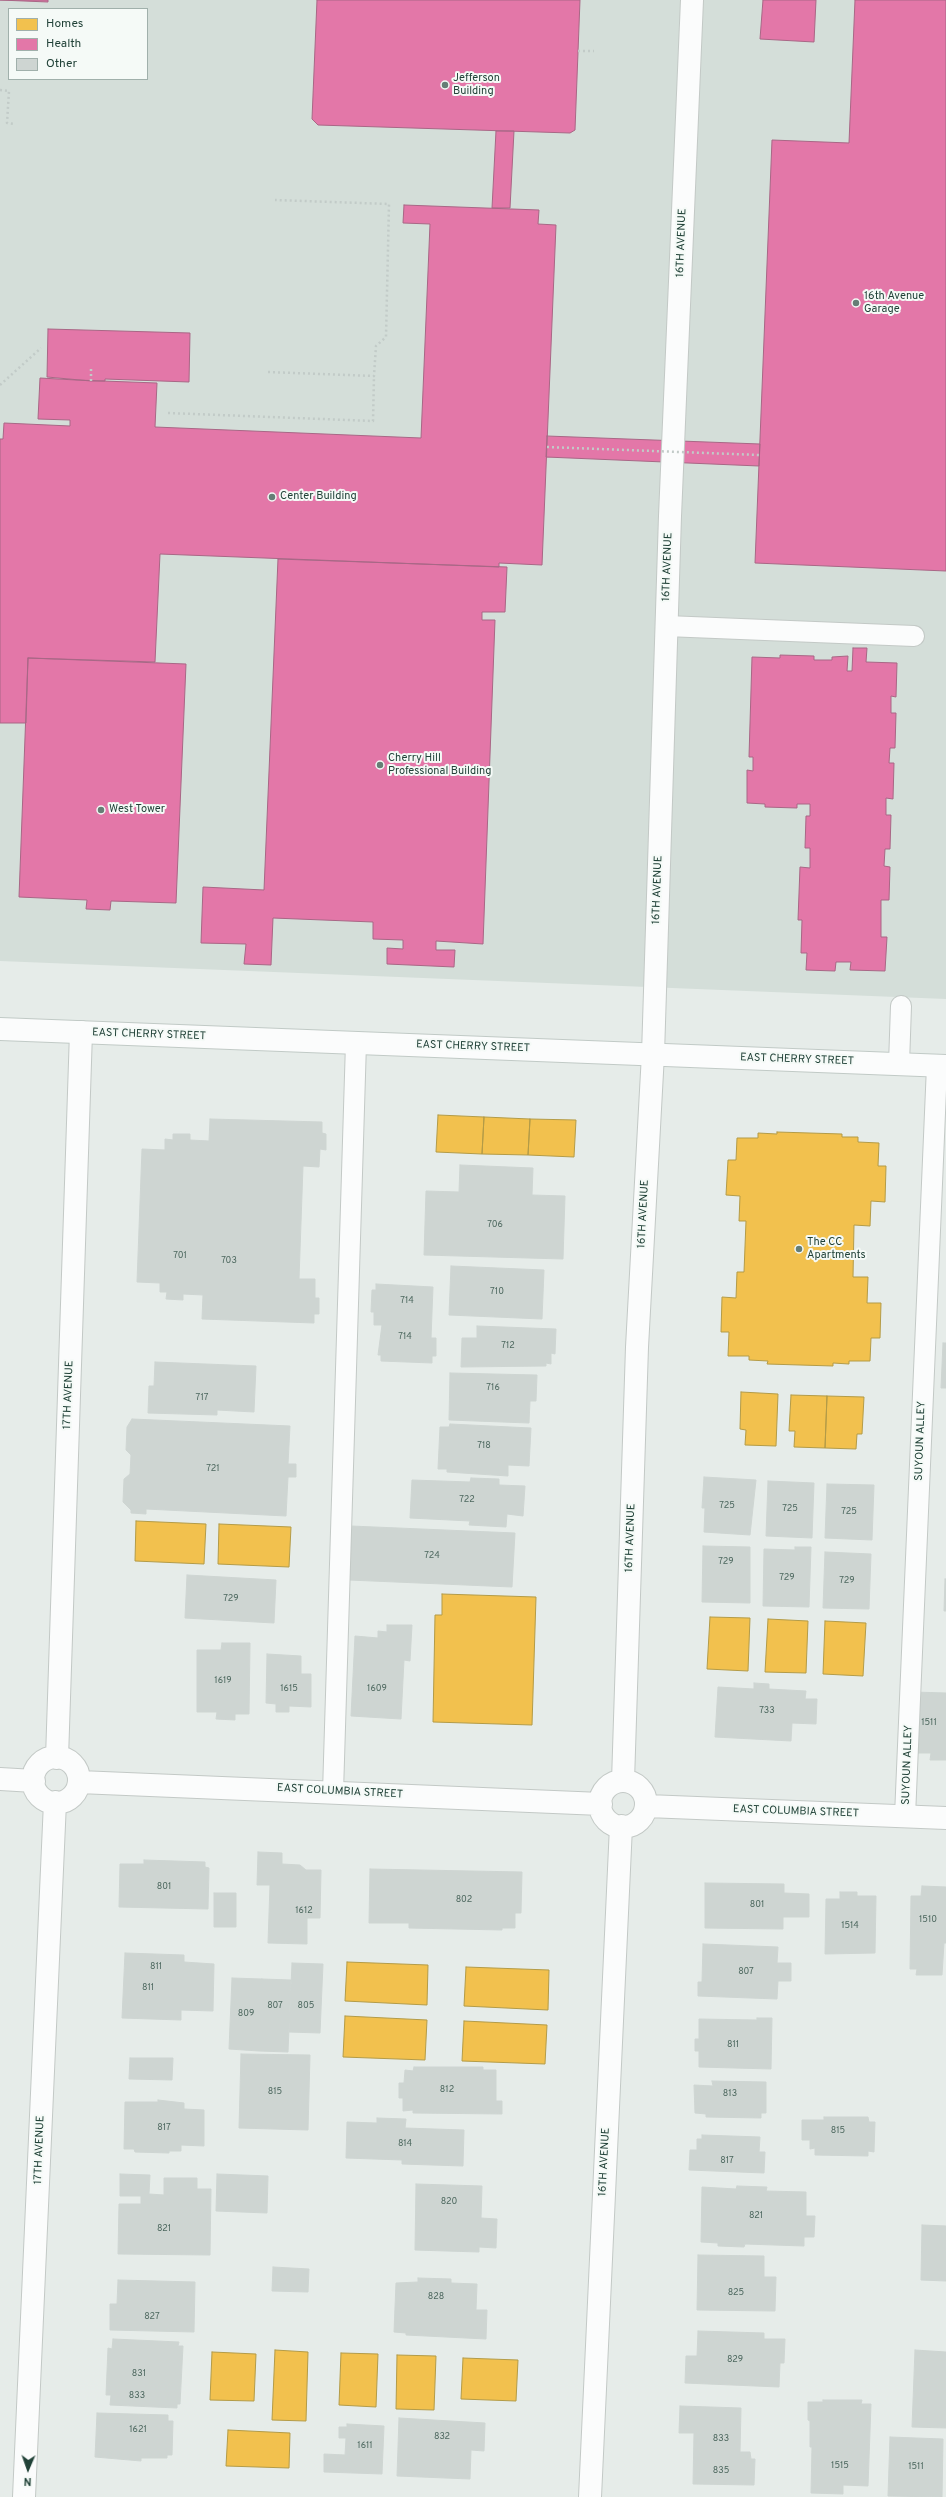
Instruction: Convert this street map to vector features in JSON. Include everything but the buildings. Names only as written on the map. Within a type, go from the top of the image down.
[{"type":"street","name":"16TH AVENUE","points":[[623,1780],[637,1347],[653,1054],[666,626],[692,0]]},
{"type":"street","name":"EAST CHERRY STREET","points":[[0,1029],[941,1066]]},
{"type":"street","name":"17TH AVENUE","points":[[57,1758],[81,1032]]},
{"type":"street","points":[[57,1758],[67,1760],[73,1765],[77,1770],[79,1782],[72,1797],[55,1802],[43,1798],[37,1793],[34,1780],[36,1770],[40,1764],[46,1760],[57,1758]]},
{"type":"street","points":[[0,1779],[34,1780]]},
{"type":"street","points":[[623,1780],[638,1786],[643,1792],[647,1806],[639,1820],[626,1826],[621,1826],[606,1819],[601,1804],[604,1791],[608,1786],[623,1780]]},
{"type":"street","name":"EAST COLUMBIA STREET","points":[[79,1782],[601,1804]]},
{"type":"street","name":"17TH AVENUE","points":[[24,2497],[55,1802]]},
{"type":"street","name":"EAST COLUMBIA STREET","points":[[647,1806],[946,1818]]},
{"type":"street","name":"16TH AVENUE","points":[[590,2497],[621,1826]]},
{"type":"lane","points":[[666,626],[914,636]]},
{"type":"lane","points":[[899,1064],[901,1006]]},
{"type":"lane","points":[[333,1792],[356,1043]]},
{"type":"lane","name":"SUYOUN ALLEY","points":[[906,1816],[941,1066]]},
{"type":"path","points":[[578,51],[594,51]]},
{"type":"path","points":[[0,90],[9,91],[8,123],[15,124]]},
{"type":"path","points":[[168,413],[373,421],[376,346],[386,337],[389,204],[275,200]]},
{"type":"path","points":[[0,385],[41,348]]},
{"type":"path","points":[[91,381],[92,368]]},
{"type":"path","points":[[268,372],[374,376]]},
{"type":"path","points":[[547,447],[759,456]]},
{"type":"shaded area","points":[[0,0],[946,0],[946,999],[0,961]]},
{"type":"place","name":"Jefferson Building","points":[[445,85]]},
{"type":"place","name":"16th Avenue Garage","points":[[856,303]]},
{"type":"place","name":"Center Building","points":[[272,497]]},
{"type":"place","name":"Cherry Hill Professional Building","points":[[380,765]]},
{"type":"place","name":"West Tower","points":[[101,810]]},
{"type":"place","name":"The CC Apartments","points":[[799,1249]]}]
